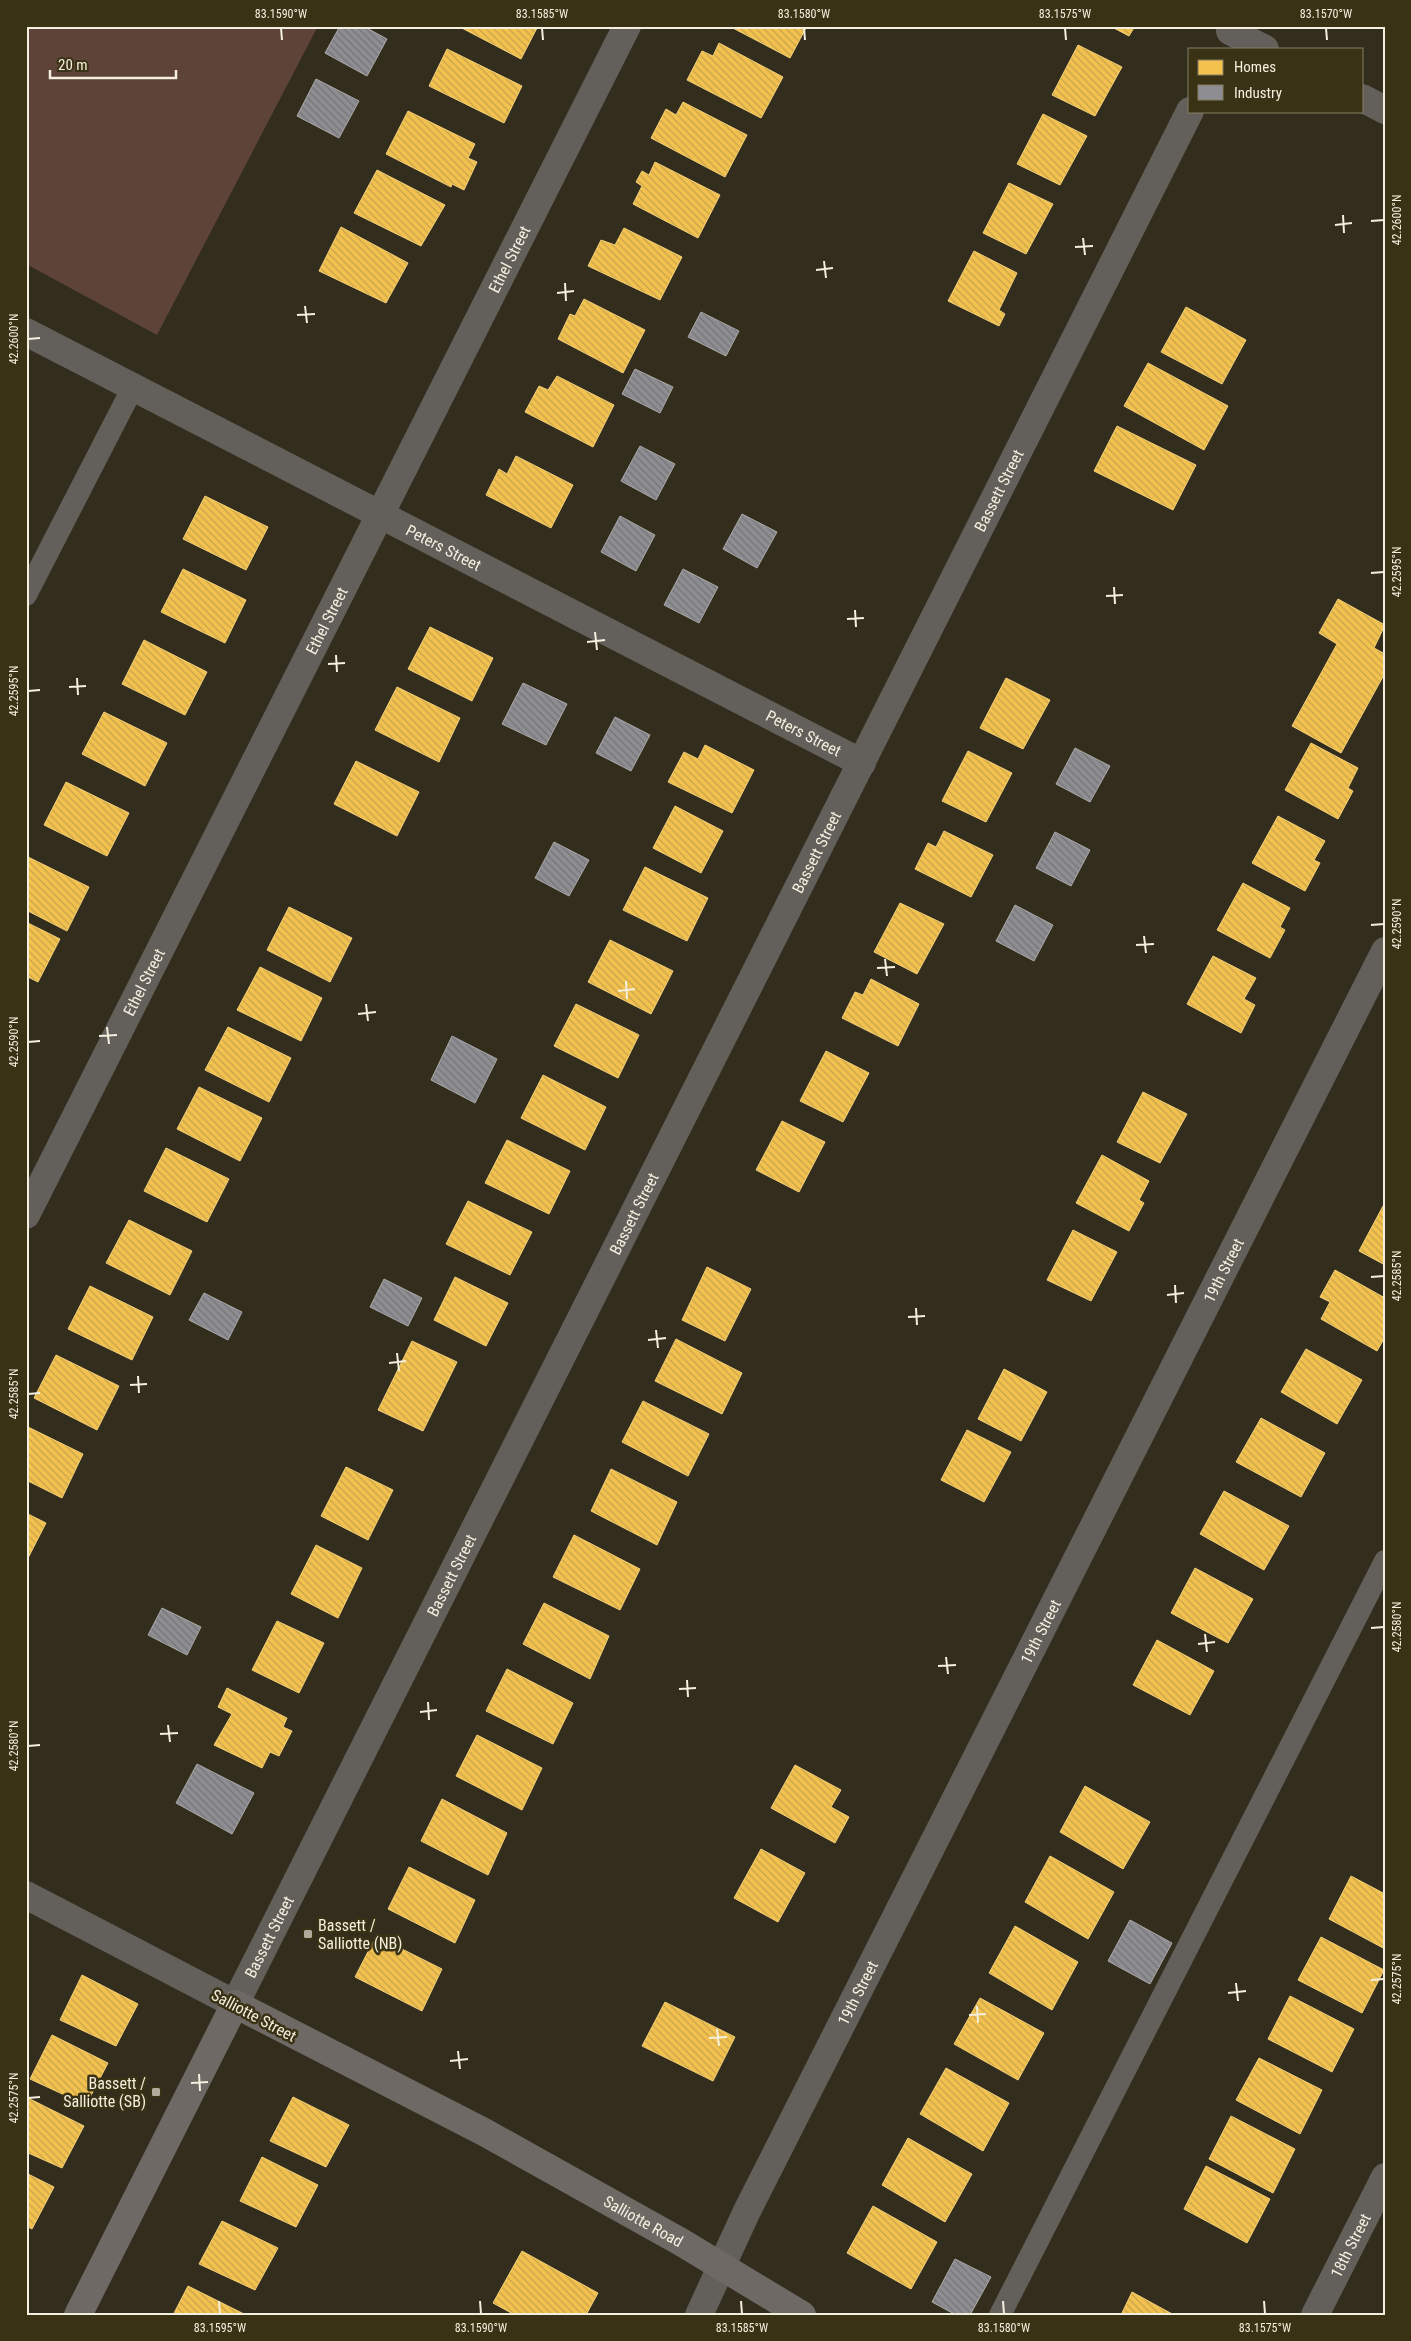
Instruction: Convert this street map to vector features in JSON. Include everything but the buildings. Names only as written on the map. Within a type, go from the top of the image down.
[{"type":"street","name":"Ethel Street","points":[[26,1216],[627,26]]},
{"type":"street","points":[[1228,35],[1262,48]]},
{"type":"street","points":[[1364,99],[1385,110]]},
{"type":"street","name":"Bassett Street","points":[[78,2315],[1189,112]]},
{"type":"street","name":"Peters Street","points":[[26,332],[862,763]]},
{"type":"street","name":"19th Street","points":[[699,2315],[748,2211],[1385,951]]},
{"type":"street","name":"Salliotte Street","points":[[26,1895],[484,2132]]},
{"type":"street","name":"Salliotte Road","points":[[484,2132],[681,2242],[802,2315]]},
{"type":"street","name":"18th Street","points":[[1315,2315],[1385,2177]]},
{"type":"lane","points":[[26,595],[133,388]]},
{"type":"lane","points":[[1000,2315],[1385,1561]]},
{"type":"shaded area","points":[[26,26],[318,26],[157,335],[26,264]]},
{"type":"place","name":"Bassett / Salliotte (NB)","points":[[308,1934]]},
{"type":"place","name":"Bassett / Salliotte (SB)","points":[[156,2092]]}]
